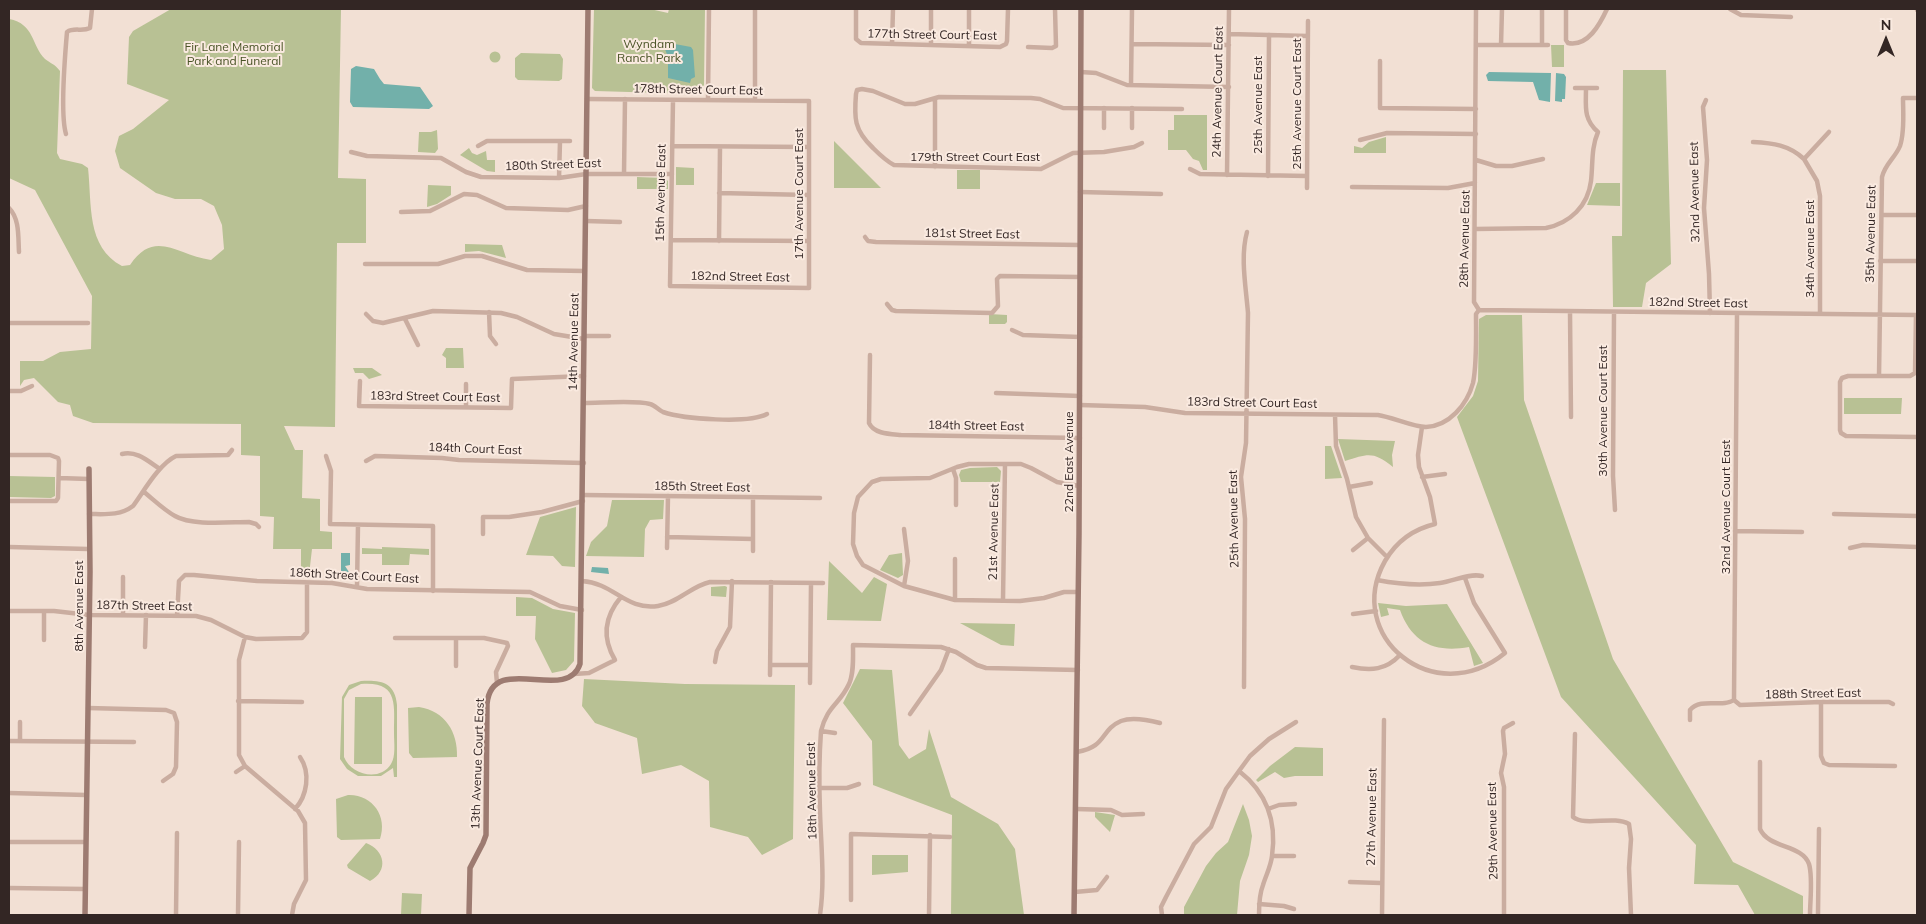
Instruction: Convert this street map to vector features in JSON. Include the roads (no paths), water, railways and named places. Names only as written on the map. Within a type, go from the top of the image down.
[{"type":"street","points":[[66,134],[64,109],[67,32],[90,28],[92,9]]},
{"type":"street","name":"14th Avenue East","points":[[574,674],[579,668],[581,659],[588,9]]},
{"type":"street","points":[[708,9],[708,100]]},
{"type":"street","points":[[755,9],[755,100]]},
{"type":"street","name":"177th Street Court East","points":[[856,9],[855,37],[858,42],[863,44],[1000,47],[1005,45],[1007,41],[1008,9]]},
{"type":"street","points":[[892,44],[893,9]]},
{"type":"street","points":[[931,9],[931,44]]},
{"type":"street","points":[[969,46],[970,9]]},
{"type":"street","points":[[1028,48],[1055,47],[1057,35],[1055,9]]},
{"type":"street","name":"22nd East Avenue","points":[[1074,915],[1080,438],[1081,9]]},
{"type":"street","points":[[1132,9],[1132,85]]},
{"type":"street","name":"24th Avenue Court East","points":[[1227,175],[1229,9]]},
{"type":"street","name":"28th Avenue East","points":[[1422,427],[1440,425],[1448,421],[1467,396],[1473,379],[1476,314],[1480,310],[1474,302],[1476,9]]},
{"type":"street","points":[[1501,45],[1502,9]]},
{"type":"street","points":[[1542,9],[1542,45]]},
{"type":"street","points":[[1566,9],[1566,40],[1571,44],[1587,38],[1598,25],[1607,9]]},
{"type":"street","points":[[1731,10],[1741,15],[1791,17]]},
{"type":"street","name":"25th Avenue Court East","points":[[1307,188],[1308,21]]},
{"type":"street","points":[[1229,34],[1308,36]]},
{"type":"street","name":"25th Avenue East","points":[[1268,176],[1269,35]]},
{"type":"street","points":[[1132,44],[1229,45]]},
{"type":"street","points":[[1476,45],[1548,45]]},
{"type":"street","points":[[1380,61],[1380,108],[1476,109]]},
{"type":"street","points":[[1081,72],[1096,73],[1120,84],[1229,87]]},
{"type":"street","points":[[1575,88],[1597,88]]},
{"type":"street","points":[[1475,229],[1546,228],[1570,218],[1582,206],[1591,183],[1592,154],[1598,132],[1589,123],[1587,117],[1586,88]]},
{"type":"street","name":"179th Street Court East","points":[[935,98],[915,104],[905,104],[873,91],[860,89],[856,98],[858,129],[862,137],[885,160],[894,165],[1041,169],[1068,155],[1104,152],[1134,147],[1142,143]]},
{"type":"street","points":[[935,167],[935,98],[939,97],[1040,99],[1063,108],[1182,109]]},
{"type":"street","name":"35th Avenue East","points":[[1879,376],[1882,177],[1886,166],[1900,144],[1903,98],[1917,98]]},
{"type":"street","name":"178th Street Court East","points":[[587,99],[809,101]]},
{"type":"street","points":[[624,174],[625,99]]},
{"type":"street","name":"15th Avenue East","points":[[670,286],[673,100]]},
{"type":"street","name":"32nd Avenue East","points":[[1706,100],[1703,108],[1706,160],[1704,208],[1710,314]]},
{"type":"street","name":"17th Avenue Court East","points":[[809,101],[809,288]]},
{"type":"street","points":[[1104,108],[1104,128]]},
{"type":"street","points":[[1132,108],[1132,128]]},
{"type":"street","points":[[1753,142],[1771,142],[1787,147],[1804,159],[1829,132]]},
{"type":"street","points":[[1360,140],[1387,133],[1476,134]]},
{"type":"street","points":[[478,146],[487,141],[570,141]]},
{"type":"street","points":[[560,141],[560,178]]},
{"type":"street","points":[[672,146],[808,147]]},
{"type":"street","points":[[719,240],[720,147]]},
{"type":"street","name":"180th Street East","points":[[351,152],[367,156],[441,158],[475,176],[560,178],[586,174],[672,174]]},
{"type":"street","points":[[1476,160],[1496,166],[1512,166],[1543,159]]},
{"type":"street","name":"34th Avenue East","points":[[1804,159],[1817,181],[1820,196],[1820,314]]},
{"type":"street","points":[[1190,169],[1200,174],[1307,176]]},
{"type":"street","points":[[1352,187],[1448,188],[1475,183]]},
{"type":"street","points":[[1080,192],[1161,194]]},
{"type":"street","points":[[719,193],[809,195]]},
{"type":"street","points":[[401,212],[430,211],[464,194],[477,195],[506,208],[568,210],[586,206]]},
{"type":"street","points":[[9,208],[14,214],[17,223],[19,252]]},
{"type":"street","points":[[1882,215],[1917,215]]},
{"type":"street","points":[[586,221],[620,222]]},
{"type":"street","name":"25th Avenue East","points":[[1244,687],[1245,519],[1242,477],[1246,443],[1248,313],[1245,244],[1247,232]]},
{"type":"street","name":"181st Street East","points":[[865,237],[868,241],[876,242],[1080,245]]},
{"type":"street","points":[[671,240],[809,242]]},
{"type":"street","points":[[365,264],[438,264],[465,256],[482,256],[527,270],[585,271]]},
{"type":"street","points":[[1880,261],[1917,261]]},
{"type":"street","points":[[887,304],[892,310],[896,311],[992,313],[997,309],[997,279],[1000,276],[1080,277]]},
{"type":"street","name":"182nd Street East","points":[[670,286],[809,288]]},
{"type":"street","name":"182nd Street East","points":[[1480,310],[1917,315]]},
{"type":"street","points":[[366,314],[378,323],[433,312],[502,313],[517,317],[554,334],[584,338],[609,336]]},
{"type":"street","points":[[489,312],[490,336],[496,344]]},
{"type":"street","points":[[1570,312],[1571,417]]},
{"type":"street","name":"30th Avenue Court East","points":[[1614,313],[1613,476],[1615,510]]},
{"type":"street","name":"32nd Avenue Court East","points":[[1734,700],[1737,314]]},
{"type":"street","points":[[1917,315],[1916,368],[1914,374],[1910,376],[1848,376],[1841,379],[1841,433],[1846,436],[1917,436]]},
{"type":"street","points":[[404,319],[418,345]]},
{"type":"street","points":[[9,323],[88,323]]},
{"type":"street","points":[[1012,330],[1023,335],[1080,337]]},
{"type":"street","name":"184th Street East","points":[[870,355],[869,423],[872,428],[879,432],[901,435],[1080,438]]},
{"type":"street","name":"183rd Street Court East","points":[[360,381],[359,406],[511,408],[512,378],[584,376]]},
{"type":"street","points":[[466,384],[466,407]]},
{"type":"street","points":[[9,391],[22,391],[32,386]]},
{"type":"street","points":[[996,393],[1080,396]]},
{"type":"street","points":[[584,403],[648,404],[663,412],[682,416],[738,420],[752,419],[767,414]]},
{"type":"street","name":"183rd Street Court East","points":[[1080,404],[1145,407],[1185,413],[1391,417],[1422,427]]},
{"type":"street","points":[[1334,415],[1336,446],[1349,487],[1356,518],[1368,538],[1387,557]]},
{"type":"street","points":[[1422,427],[1418,456],[1419,468],[1430,498],[1435,524],[1420,529],[1405,538],[1387,557],[1377,580],[1375,597],[1376,611],[1384,634],[1400,655],[1412,664],[1426,670],[1450,674],[1477,670],[1491,664],[1505,653],[1474,603],[1464,578]]},
{"type":"street","points":[[88,514],[125,512],[133,506],[160,469],[171,458],[176,456],[228,455],[232,450]]},
{"type":"street","points":[[122,454],[131,453],[137,455],[160,469]]},
{"type":"street","points":[[9,454],[53,456],[59,461],[58,498],[56,501],[9,501]]},
{"type":"street","points":[[326,456],[331,471],[330,524],[433,526],[433,591]]},
{"type":"street","name":"184th Court East","points":[[366,461],[375,456],[584,463]]},
{"type":"street","points":[[1078,592],[1064,592],[1036,600],[955,600],[904,586],[863,565],[857,556],[854,544],[855,505],[858,497],[872,482],[881,479],[930,478],[969,464],[1005,464],[1026,466],[1057,482],[1079,486]]},
{"type":"street","name":"21st Avenue East","points":[[1004,600],[1005,464]]},
{"type":"street","name":"8th Avenue East","points":[[85,915],[89,615],[88,469]]},
{"type":"street","points":[[953,469],[956,478],[956,505]]},
{"type":"street","points":[[1422,477],[1445,474]]},
{"type":"street","points":[[59,478],[88,479]]},
{"type":"street","points":[[1349,487],[1371,483]]},
{"type":"street","points":[[144,492],[181,519],[192,521],[249,522],[259,527]]},
{"type":"street","points":[[667,548],[668,496]]},
{"type":"street","name":"185th Street East","points":[[483,534],[483,516],[509,517],[542,512],[583,498],[668,496],[820,498]]},
{"type":"street","points":[[753,498],[753,551]]},
{"type":"street","points":[[1834,514],[1917,516]]},
{"type":"street","points":[[357,587],[358,524]]},
{"type":"street","points":[[904,529],[908,562],[904,586]]},
{"type":"street","points":[[1736,530],[1802,532]]},
{"type":"street","points":[[667,537],[753,539]]},
{"type":"street","points":[[1353,550],[1368,538]]},
{"type":"street","points":[[1850,548],[1863,545],[1917,546]]},
{"type":"street","points":[[9,547],[88,549]]},
{"type":"street","points":[[955,560],[955,600]]},
{"type":"street","points":[[1377,580],[1417,584],[1439,583],[1475,574],[1482,576]]},
{"type":"street","name":"186th Street Court East","points":[[177,616],[178,588],[182,576],[332,583],[367,589],[530,592],[560,606],[582,610]]},
{"type":"street","points":[[123,577],[123,614]]},
{"type":"street","points":[[582,581],[603,585],[635,604],[658,606],[670,604],[696,586],[704,583],[732,581],[823,583]]},
{"type":"street","points":[[715,662],[717,651],[730,627],[732,581]]},
{"type":"street","points":[[770,675],[771,582]]},
{"type":"street","name":"187th Street East","points":[[9,610],[89,615],[196,616],[211,620],[245,637],[263,640],[296,640],[304,637],[307,629],[307,583]]},
{"type":"street","points":[[810,683],[811,583]]},
{"type":"street","points":[[497,683],[510,680],[560,680],[574,674],[589,674],[615,660],[608,646],[606,628],[609,614],[621,597]]},
{"type":"street","points":[[44,611],[44,640]]},
{"type":"street","points":[[1353,614],[1376,611]]},
{"type":"street","points":[[145,647],[146,615]]},
{"type":"street","points":[[245,637],[239,660],[239,755],[245,766],[301,814],[305,823],[306,876],[304,886],[294,904],[292,915]]},
{"type":"street","points":[[395,638],[456,638],[456,666]]},
{"type":"street","name":"13th Avenue Court East","points":[[456,638],[496,639],[508,644],[496,672],[497,683],[491,690],[488,699],[486,835],[470,868],[469,915]]},
{"type":"street","name":"18th Avenue East","points":[[820,915],[822,829],[820,814],[821,731],[824,718],[850,683],[853,645],[942,647],[949,649]]},
{"type":"street","points":[[910,714],[941,670],[949,649],[986,668],[1078,670]]},
{"type":"street","points":[[1352,666],[1368,670],[1380,668],[1390,664],[1400,655]]},
{"type":"street","points":[[770,665],[810,666]]},
{"type":"street","points":[[1690,720],[1690,710],[1694,706],[1705,703],[1730,703],[1734,700]]},
{"type":"street","name":"188th Street East","points":[[1734,700],[1740,705],[1821,702],[1889,702],[1893,704]]},
{"type":"street","points":[[238,701],[302,702]]},
{"type":"street","points":[[1821,702],[1821,756],[1825,764],[1895,766]]},
{"type":"street","points":[[88,708],[166,710],[174,713],[178,722],[176,767],[173,774],[163,781]]},
{"type":"street","points":[[1077,752],[1089,750],[1096,746],[1113,726],[1121,721],[1140,720],[1160,723]]},
{"type":"street","name":"27th Avenue East","points":[[1382,915],[1384,720]]},
{"type":"street","points":[[20,722],[20,740]]},
{"type":"street","points":[[1162,915],[1162,907],[1166,896],[1194,844],[1211,827],[1226,789],[1250,756],[1269,739],[1296,722]]},
{"type":"street","name":"29th Avenue East","points":[[1504,915],[1504,786],[1501,773],[1505,754],[1502,731],[1513,723]]},
{"type":"street","points":[[821,731],[835,733]]},
{"type":"street","points":[[1575,734],[1573,817],[1581,820],[1612,821],[1629,824],[1631,839],[1629,868],[1631,915]]},
{"type":"street","points":[[9,740],[134,742]]},
{"type":"street","points":[[295,809],[303,801],[305,791],[306,771],[300,757]]},
{"type":"street","points":[[1760,762],[1760,829],[1764,836],[1801,854],[1807,860],[1810,871],[1810,915]]},
{"type":"street","points":[[236,772],[245,766]]},
{"type":"street","points":[[1239,771],[1252,781],[1259,790],[1268,809],[1273,837],[1272,856],[1262,886],[1259,915]]},
{"type":"street","points":[[820,788],[848,788],[859,784]]},
{"type":"street","points":[[9,793],[86,795]]},
{"type":"street","points":[[1268,809],[1278,805],[1294,804]]},
{"type":"street","points":[[1076,809],[1111,810],[1122,815],[1143,814]]},
{"type":"street","points":[[1818,915],[1819,829]]},
{"type":"street","points":[[176,915],[177,833]]},
{"type":"street","points":[[851,900],[851,834],[950,837]]},
{"type":"street","points":[[929,915],[930,835]]},
{"type":"street","points":[[9,842],[85,842]]},
{"type":"street","points":[[238,915],[239,842]]},
{"type":"street","points":[[1272,856],[1294,856]]},
{"type":"street","points":[[1075,892],[1097,890],[1107,878]]},
{"type":"street","points":[[1350,882],[1381,883]]},
{"type":"street","points":[[9,888],[85,889]]},
{"type":"street","points":[[1259,904],[1284,906],[1294,909]]},
{"type":"water","points":[[664,42],[691,47],[693,50],[695,77],[691,79],[690,83],[668,78],[668,57]]},
{"type":"water","points":[[356,66],[374,69],[384,84],[420,87],[433,106],[429,109],[353,107],[350,102],[351,69]]},
{"type":"water","points":[[1489,72],[1551,73],[1550,102],[1539,100],[1533,82],[1488,81],[1486,75]]},
{"type":"water","points":[[1556,73],[1564,74],[1566,77],[1565,99],[1562,99],[1562,102],[1555,101]]},
{"type":"water","points":[[341,553],[350,553],[350,565],[345,566],[349,572],[348,574],[341,571]]},
{"type":"water","points":[[592,567],[608,568],[609,574],[591,572]]},
{"type":"park label","name":"Wyndam Ranch Park","points":[[649,51]]},
{"type":"park label","name":"Fir Lane Memorial Park and Funeral","points":[[234,54]]}]
